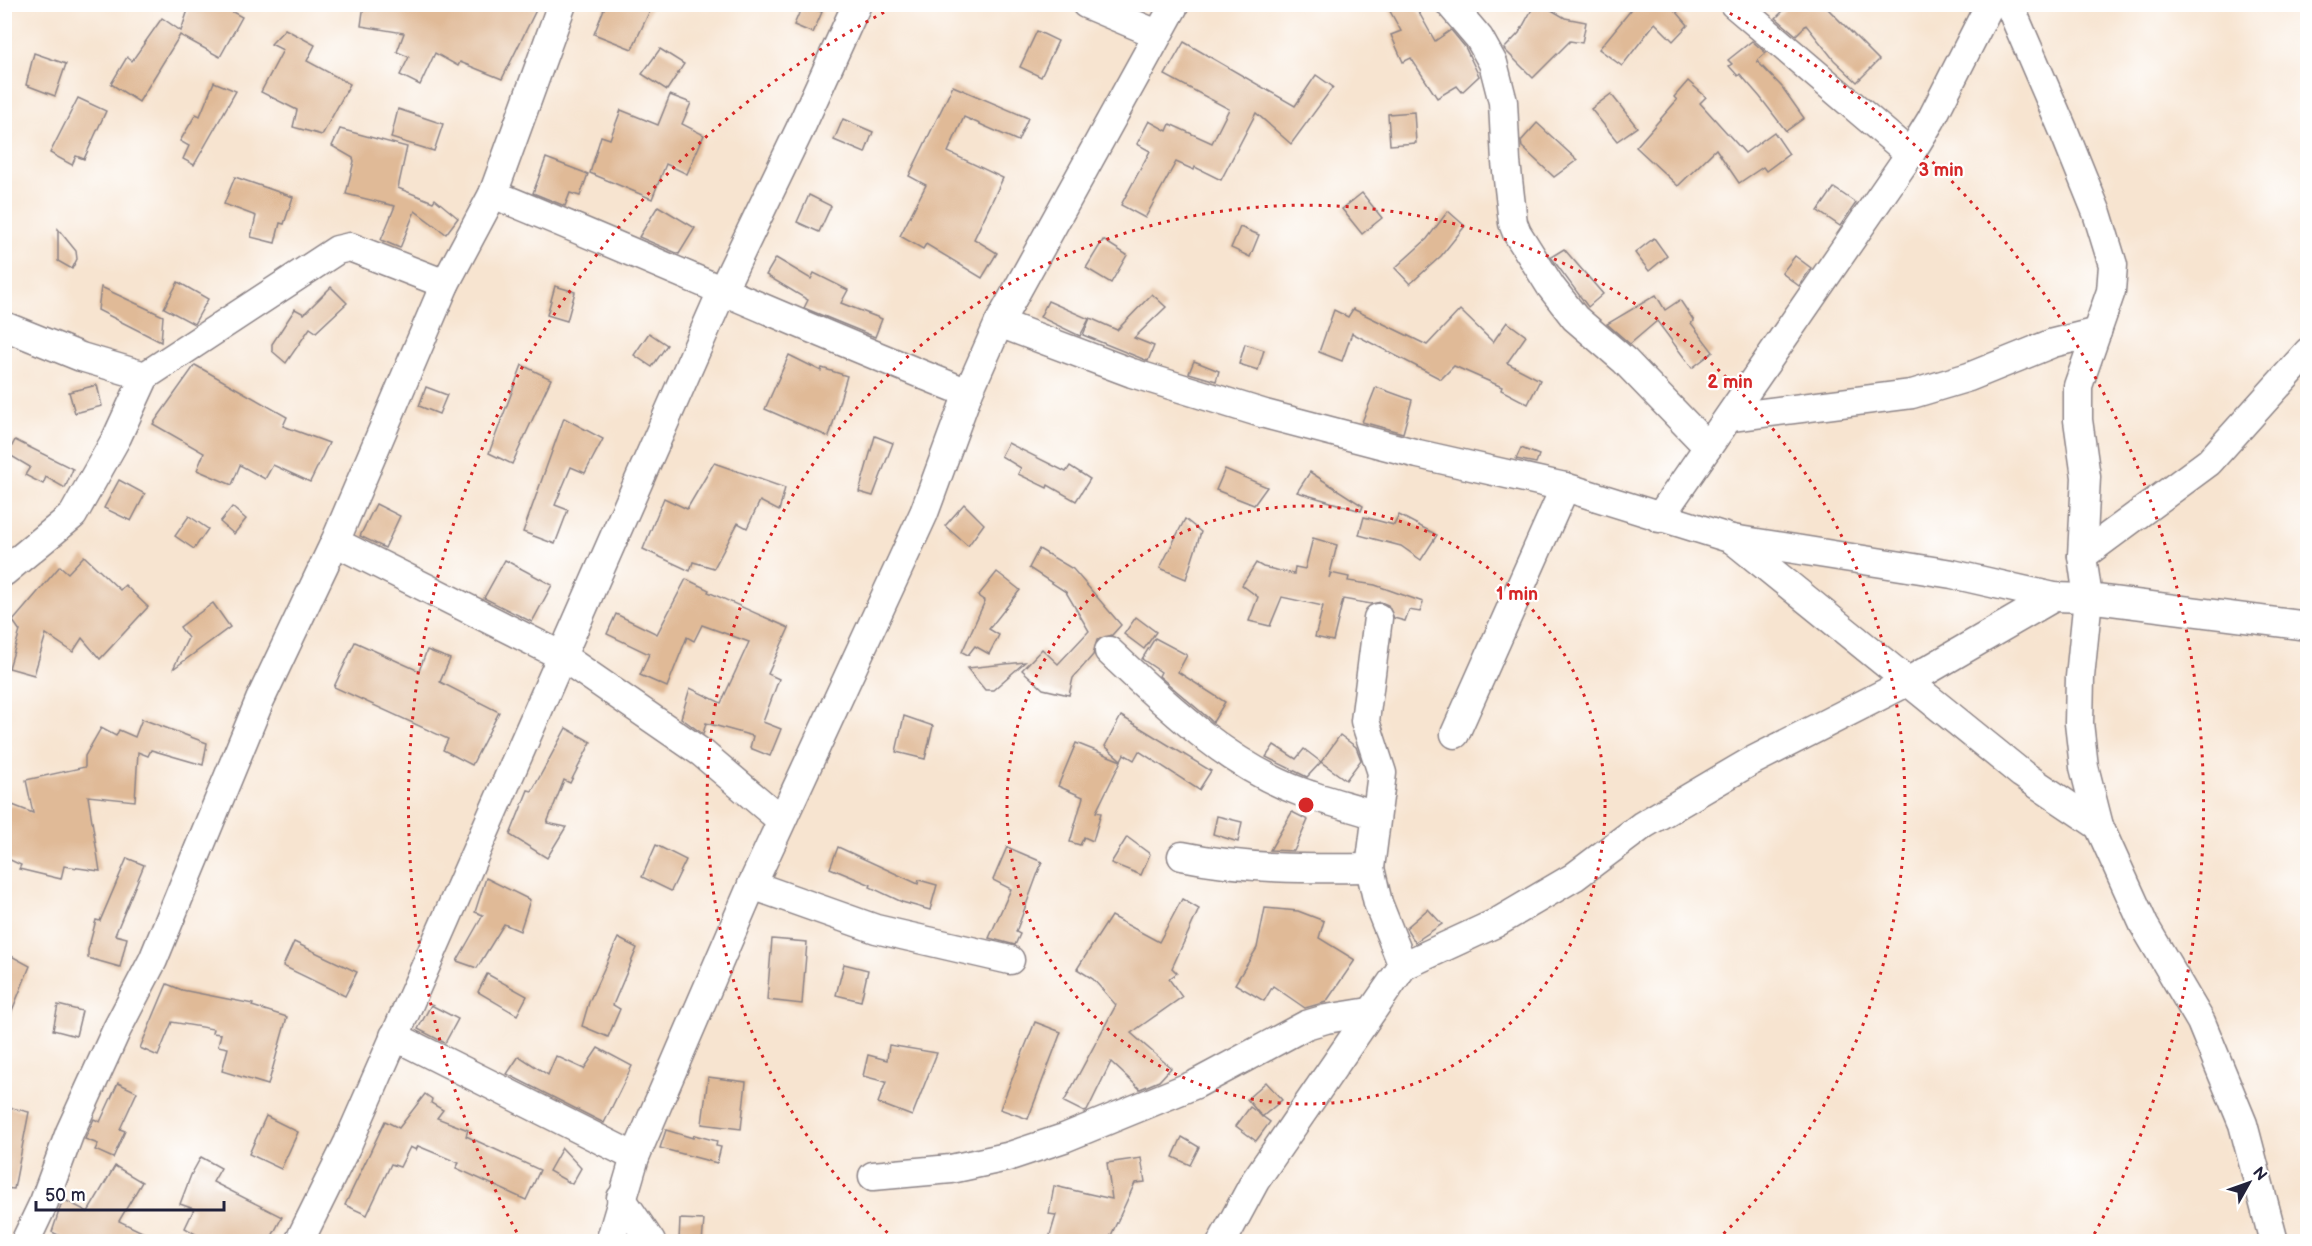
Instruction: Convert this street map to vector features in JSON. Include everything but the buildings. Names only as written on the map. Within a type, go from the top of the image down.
[{"type":"street","points":[[25,1242],[44,1202],[70,1132],[117,1029],[153,960],[260,700],[335,542],[445,284],[493,194],[562,4]]},
{"type":"street","points":[[299,1242],[348,1143],[560,655],[723,289],[801,129],[856,4]]},
{"type":"street","points":[[1086,4],[1157,34]]},
{"type":"street","points":[[610,1242],[621,1198],[635,1157],[781,820],[841,697],[924,513],[968,393],[999,323],[1175,4]]},
{"type":"street","points":[[1450,4],[1479,38],[1493,63],[1503,102],[1506,162],[1513,223],[1517,233],[1551,287],[1575,318],[1625,361],[1708,447]]},
{"type":"street","points":[[1734,4],[1910,154]]},
{"type":"street","points":[[1659,518],[1731,417],[1910,154],[1931,120],[1990,4]]},
{"type":"street","points":[[2009,4],[2085,183],[2113,265],[2111,291],[2078,386],[2078,420],[2086,477],[2082,556],[2088,598],[2080,677],[2079,723],[2084,767],[2099,826],[2144,925],[2201,1022],[2242,1124],[2274,1242]]},
{"type":"street","points":[[493,194],[723,289],[855,348],[968,393]]},
{"type":"street","points":[[4,572],[73,515],[117,437],[145,376],[337,250],[350,247],[445,284]]},
{"type":"street","points":[[999,323],[1132,374],[1265,414],[1418,454],[1565,487],[1732,539],[1952,574],[2054,597],[2088,598],[2307,626]]},
{"type":"street","points":[[4,326],[81,357],[145,376]]},
{"type":"street","points":[[1731,417],[1912,394],[1969,377],[2054,343],[2097,332]]},
{"type":"street","points":[[2082,556],[2209,462],[2307,352]]},
{"type":"street","points":[[1455,734],[1565,487]]},
{"type":"street","points":[[1732,539],[2022,774],[2099,826]]},
{"type":"street","points":[[335,542],[560,655],[702,753],[781,820]]},
{"type":"street","points":[[1222,1242],[1255,1181],[1314,1099],[1369,1012],[1403,966],[1496,922],[1574,877],[1643,825],[1750,762],[1909,681],[2054,597]]},
{"type":"street","points":[[1378,618],[1365,721],[1382,773],[1370,868],[1378,903],[1403,966]]},
{"type":"street","points":[[1109,651],[1155,695],[1247,765],[1300,792],[1376,815]]},
{"type":"street","points":[[1182,856],[1225,865],[1283,869],[1370,868]]},
{"type":"street","points":[[752,885],[876,929],[1010,960]]},
{"type":"street","points":[[873,1176],[951,1169],[1007,1157],[1124,1116],[1196,1084],[1306,1025],[1326,1019],[1369,1012]]},
{"type":"street","points":[[394,1036],[635,1157]]},
{"type":"street","points":[[621,1198],[651,1242]]}]
